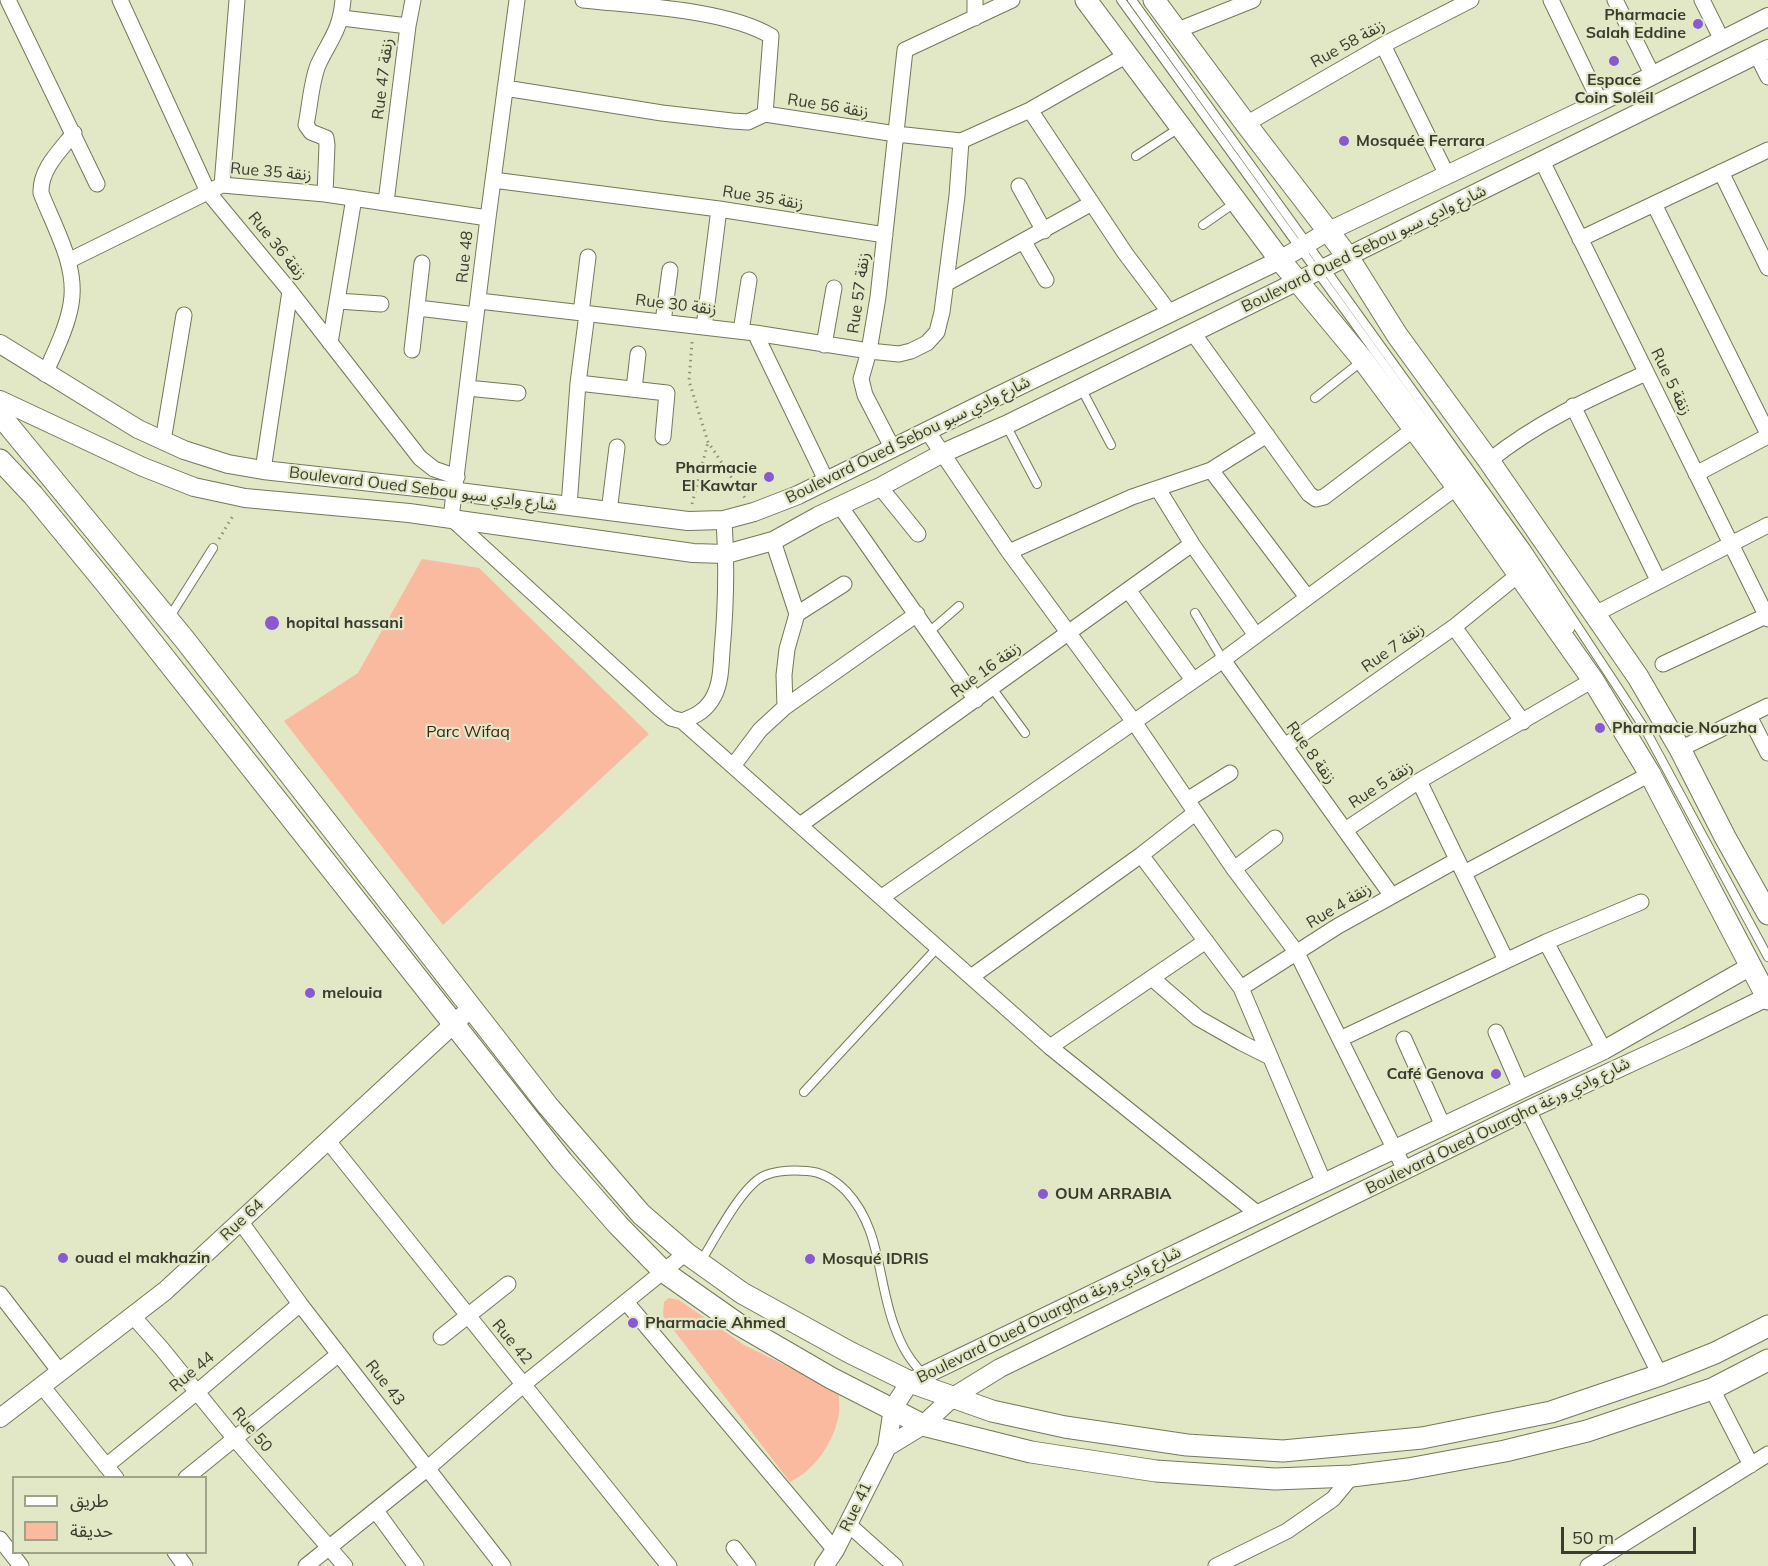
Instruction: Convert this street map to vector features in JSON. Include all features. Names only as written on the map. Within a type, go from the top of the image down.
[{"type":"main road","points":[[1086,0],[1280,260],[1363,360],[1457,487],[1593,680],[1759,961],[1768,998]]},
{"type":"main road","points":[[1154,0],[1348,257],[1397,335],[1489,461],[1638,677],[1680,749],[1768,914]]},
{"type":"main road","points":[[0,416],[168,619],[548,1106],[641,1214],[693,1258],[742,1293],[849,1352],[917,1378],[953,1397],[992,1411],[1065,1427],[1187,1445],[1283,1451],[1422,1438],[1539,1414],[1660,1375],[1715,1353],[1768,1326]]},
{"type":"main road","points":[[0,460],[33,495],[148,637],[562,1161],[618,1225],[664,1272],[738,1324],[831,1378],[923,1425],[1031,1452],[1156,1471],[1275,1479],[1352,1476],[1408,1469],[1505,1451],[1587,1431],[1712,1389],[1768,1360]]},
{"type":"main road","points":[[148,637],[168,619]]},
{"type":"main road","points":[[220,728],[241,711]]},
{"type":"street","points":[[8,0],[97,184]]},
{"type":"street","name":"Rue 36 زنقة","points":[[120,0],[215,189],[290,291],[420,458],[456,484]]},
{"type":"street","points":[[68,261],[215,189],[237,0]]},
{"type":"street","points":[[325,194],[326,138],[310,132],[306,125],[317,67],[335,36],[342,18],[344,0]]},
{"type":"street","points":[[408,26],[413,0]]},
{"type":"street","name":"Rue 48","points":[[451,518],[517,0]]},
{"type":"street","points":[[583,0],[739,21],[771,36],[765,114]]},
{"type":"street","points":[[975,0],[975,18],[1012,0]]},
{"type":"street","points":[[1178,30],[1253,0]]},
{"type":"street","name":"Rue 58 زنقة","points":[[1246,124],[1383,45],[1471,0]]},
{"type":"street","points":[[1551,0],[1600,102]]},
{"type":"street","points":[[1615,0],[1653,76]]},
{"type":"street","points":[[1702,0],[1722,40]]},
{"type":"street","name":"Boulevard Oued Sebou شارع وادي سبو","points":[[0,344],[45,374],[138,429],[184,450],[228,464],[263,470],[456,484],[609,512],[688,521],[724,520],[754,512],[798,495],[1280,260],[1327,232],[1600,102],[1768,17]]},
{"type":"street","name":"Rue 47 زنقة","points":[[342,18],[408,26],[386,202]]},
{"type":"street","name":"Rue 57 زنقة","points":[[893,449],[861,386],[862,369],[868,351],[878,297],[905,50],[975,18]]},
{"type":"street","points":[[1383,45],[1447,175]]},
{"type":"street","points":[[1763,52],[1768,77]]},
{"type":"street","name":"Boulevard Oued Sebou شارع وادي سبو","points":[[0,400],[144,467],[194,487],[245,498],[451,518],[693,553],[726,554],[773,541],[942,454],[1006,425],[1763,52]]},
{"type":"street","points":[[961,141],[1030,110],[1127,55]]},
{"type":"street","name":"Rue 56 زنقة","points":[[505,88],[662,113],[748,122],[765,114],[896,134],[961,141]]},
{"type":"street","points":[[1030,110],[1125,253],[1170,313]]},
{"type":"street","points":[[45,374],[65,327],[72,302],[68,261],[41,193],[40,182],[44,171],[74,133]]},
{"type":"street","name":"Rue 30 زنقة","points":[[418,308],[584,313],[748,332],[824,345],[899,354],[927,344],[937,332],[947,283],[961,141]]},
{"type":"street","points":[[1580,239],[1768,150]]},
{"type":"street","name":"Rue 5 زنقة","points":[[1542,161],[1768,616]]},
{"type":"street","points":[[1721,172],[1768,267]]},
{"type":"street","name":"Rue 35 زنقة","points":[[493,180],[719,209],[885,236]]},
{"type":"street","points":[[1019,186],[1044,231]]},
{"type":"street","name":"Rue 35 زنقة","points":[[215,189],[325,194],[488,218]]},
{"type":"street","points":[[330,343],[354,198]]},
{"type":"street","points":[[947,283],[1092,203]]},
{"type":"street","points":[[1654,204],[1768,435],[1696,474]]},
{"type":"street","points":[[699,326],[719,209]]},
{"type":"street","points":[[1024,242],[1046,280]]},
{"type":"street","points":[[569,506],[588,257]]},
{"type":"street","points":[[412,350],[422,263]]},
{"type":"street","points":[[663,322],[670,270]]},
{"type":"street","points":[[749,280],[748,332],[826,480]]},
{"type":"street","points":[[824,345],[834,288]]},
{"type":"street","points":[[263,470],[290,291]]},
{"type":"street","points":[[338,300],[381,304]]},
{"type":"street","points":[[164,441],[184,315]]},
{"type":"street","points":[[1193,333],[1309,494],[1316,500],[1324,497],[1414,429]]},
{"type":"street","points":[[634,389],[638,354]]},
{"type":"street","points":[[1489,461],[1535,428],[1573,406],[1646,373]]},
{"type":"street","points":[[578,383],[667,393],[663,437]]},
{"type":"street","points":[[467,388],[518,393]]},
{"type":"street","points":[[1573,406],[1658,580]]},
{"type":"street","points":[[928,432],[1009,552],[1134,722],[1234,869],[1297,953],[1405,1170]]},
{"type":"street","points":[[1009,552],[1132,497],[1211,470],[1267,435]]},
{"type":"street","points":[[609,512],[618,447]]},
{"type":"street","points":[[1211,470],[1307,597]]},
{"type":"street","points":[[880,487],[918,534]]},
{"type":"street","points":[[882,897],[1223,660],[1255,634],[1457,487]]},
{"type":"street","points":[[1158,489],[1192,544],[1255,634]]},
{"type":"street","points":[[840,506],[976,700]]},
{"type":"street","points":[[451,518],[660,709],[671,718],[682,721],[1050,1047],[1258,1214]]},
{"type":"street","points":[[682,721],[705,710],[714,697],[720,679],[725,616],[724,520]]},
{"type":"street","points":[[1595,614],[1768,525]]},
{"type":"street","points":[[773,541],[797,614],[787,649],[784,675],[786,707]]},
{"type":"street","name":"Rue 16 زنقة","points":[[800,825],[1192,544]]},
{"type":"street","name":"Rue 7 زنقة","points":[[1285,747],[1454,627],[1518,575]]},
{"type":"street","points":[[797,614],[844,584]]},
{"type":"street","points":[[1129,591],[1193,680]]},
{"type":"street","points":[[733,766],[760,730],[786,707],[916,614]]},
{"type":"street","points":[[1663,664],[1768,616]]},
{"type":"street","points":[[1454,627],[1523,722]]},
{"type":"street","name":"Rue 8 زنقة","points":[[1223,660],[1392,896]]},
{"type":"street","name":"Rue 5 زنقة","points":[[1345,830],[1419,781],[1593,680]]},
{"type":"street","points":[[1680,749],[1768,706]]},
{"type":"street","points":[[1749,716],[1768,753]]},
{"type":"street","points":[[972,977],[1141,855],[1230,773]]},
{"type":"street","name":"Rue 4 زنقة","points":[[1241,988],[1392,896],[1461,866],[1650,774]]},
{"type":"street","points":[[1419,781],[1506,960]]},
{"type":"street","points":[[1234,869],[1275,838]]},
{"type":"street","points":[[1141,855],[1241,988],[1324,1183]]},
{"type":"street","points":[[1340,1040],[1506,960],[1641,902]]},
{"type":"street","points":[[1050,1047],[1206,941]]},
{"type":"street","points":[[1546,942],[1604,1050]]},
{"type":"street","name":"Boulevard Oued Ouargha شارع وادي ورغة","points":[[887,1448],[892,1408],[917,1378],[1394,1148],[1604,1050],[1759,961]]},
{"type":"street","points":[[1152,978],[1198,1018],[1268,1056]]},
{"type":"street","name":"Boulevard Oued Ouargha شارع وادي ورغة","points":[[887,1448],[923,1425],[953,1397],[1000,1368],[1528,1110],[1768,998]]},
{"type":"street","name":"Rue 64","points":[[0,1418],[165,1291],[471,1008]]},
{"type":"street","points":[[1496,1032],[1521,1089]]},
{"type":"street","points":[[1404,1039],[1443,1126]]},
{"type":"street","points":[[1528,1110],[1660,1375]]},
{"type":"street","name":"Rue 42","points":[[328,1141],[669,1566]]},
{"type":"street","name":"Rue 43","points":[[240,1221],[300,1305],[504,1566]]},
{"type":"street","points":[[306,1566],[376,1511],[524,1384],[626,1302],[664,1272],[693,1258]]},
{"type":"street","points":[[441,1337],[508,1284]]},
{"type":"street","points":[[0,1294],[60,1372]]},
{"type":"street","points":[[626,1302],[835,1550]]},
{"type":"street","name":"Rue 44","points":[[111,1472],[197,1392],[300,1305]]},
{"type":"street","name":"Rue 50","points":[[132,1315],[345,1566]]},
{"type":"street","points":[[189,1476],[339,1354]]},
{"type":"street","points":[[42,1386],[111,1472]]},
{"type":"street","points":[[1712,1389],[1751,1465]]},
{"type":"street","name":"Rue 41","points":[[824,1566],[835,1550],[887,1448]]},
{"type":"street","points":[[1588,1566],[1768,1454]]},
{"type":"street","points":[[1216,1566],[1287,1531],[1333,1499],[1352,1476]]},
{"type":"street","points":[[376,1511],[416,1566]]},
{"type":"street","points":[[848,1524],[895,1566]]},
{"type":"street","points":[[0,1539],[21,1566]]},
{"type":"street","points":[[734,1548],[748,1566]]},
{"type":"lane","points":[[1121,0],[1526,548],[1646,729],[1759,961]]},
{"type":"lane","points":[[1132,0],[1304,246]]},
{"type":"lane","points":[[1136,156],[1180,127]]},
{"type":"lane","points":[[1203,225],[1237,201]]},
{"type":"lane","points":[[1322,270],[1518,550],[1633,727],[1737,921]]},
{"type":"lane","points":[[1315,398],[1363,360]]},
{"type":"lane","points":[[1081,388],[1111,445]]},
{"type":"lane","points":[[1006,425],[1037,484]]},
{"type":"lane","points":[[168,619],[213,548]]},
{"type":"lane","points":[[928,632],[959,606]]},
{"type":"lane","points":[[1195,613],[1223,660]]},
{"type":"lane","points":[[992,688],[1025,733]]},
{"type":"lane","points":[[804,1092],[938,947]]},
{"type":"lane","points":[[693,1258],[753,1182],[767,1174],[794,1170],[819,1171],[838,1183],[859,1204],[869,1226],[894,1326],[917,1378]]},
{"type":"path","points":[[699,326],[689,381],[708,442],[754,512]]},
{"type":"path","points":[[688,521],[708,442]]},
{"type":"path","points":[[213,548],[236,511]]},
{"type":"green space","name":"Parc Wifaq","points":[[422,559],[479,568],[649,734],[443,925],[284,721],[358,673]]},
{"type":"green space","points":[[669,1298],[679,1300],[744,1345],[838,1391],[839,1414],[833,1435],[815,1463],[799,1477],[790,1482],[663,1316],[664,1302]]},
{"type":"place","name":"Pharmacie Salah Eddine","points":[[1698,24]]},
{"type":"place","name":"Espace Coin Soleil","points":[[1614,61]]},
{"type":"place","name":"Mosquée Ferrara","points":[[1344,141]]},
{"type":"place","name":"Pharmacie El Kawtar","points":[[769,477]]},
{"type":"place","name":"hopital hassani","points":[[272,623]]},
{"type":"place","name":"Pharmacie Nouzha","points":[[1600,728]]},
{"type":"place","name":"melouia","points":[[310,993]]},
{"type":"place","name":"Café Genova","points":[[1496,1074]]},
{"type":"place","name":"OUM ARRABIA","points":[[1043,1194]]},
{"type":"place","name":"ouad el makhazin","points":[[63,1258]]},
{"type":"place","name":"Mosqué IDRIS","points":[[810,1259]]},
{"type":"place","name":"Pharmacie Ahmed","points":[[633,1323]]}]
